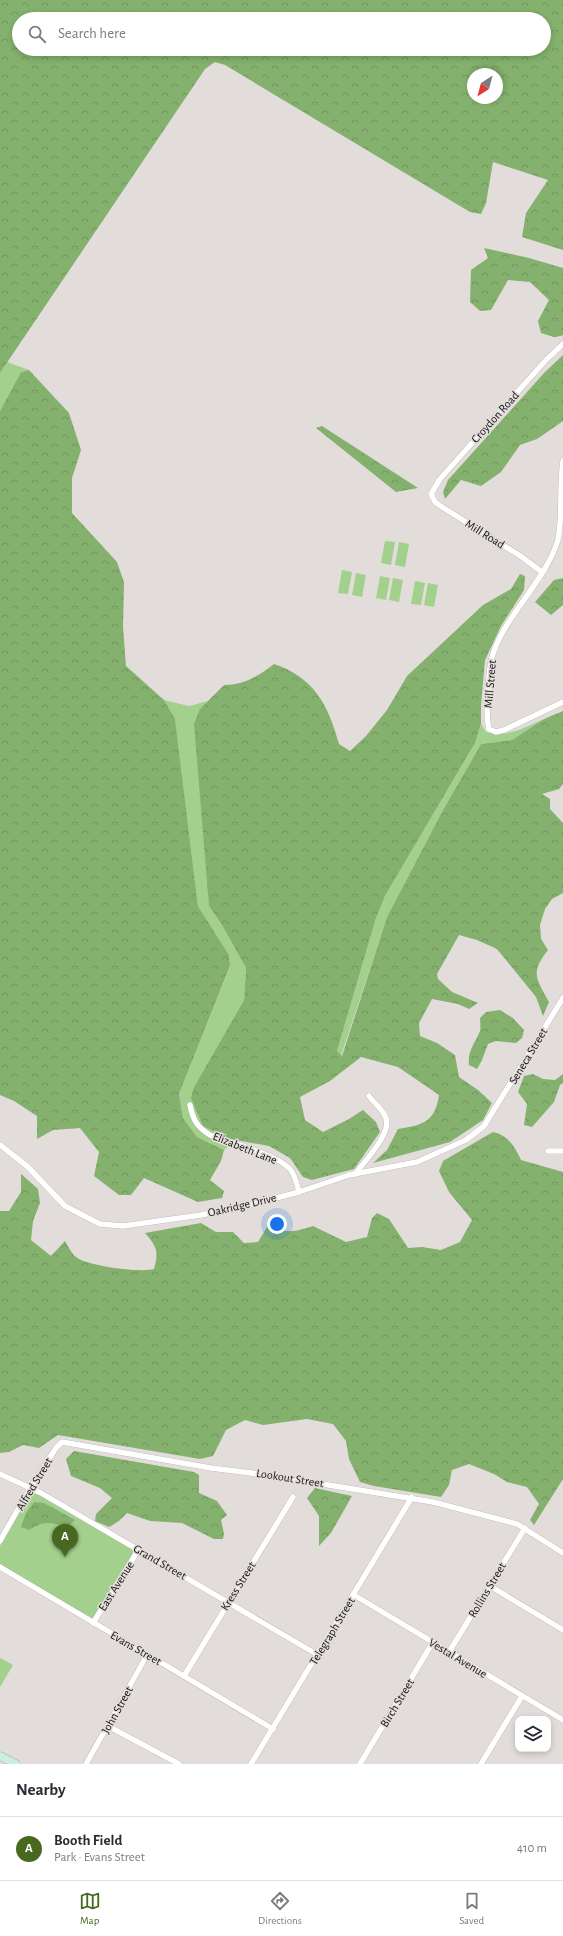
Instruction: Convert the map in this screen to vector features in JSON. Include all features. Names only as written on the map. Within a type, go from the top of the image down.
[{"type":"main road","points":[[0,1756],[16,1764]]},
{"type":"street","name":"Croydon Road","points":[[431,494],[440,480],[546,360],[563,344]]},
{"type":"street","points":[[542,572],[558,540],[563,518],[561,477],[563,461]]},
{"type":"street","name":"Mill Road","points":[[431,494],[435,502],[442,508],[519,555],[542,572]]},
{"type":"street","name":"Mill Street","points":[[542,572],[508,623],[494,651],[489,672],[487,698],[488,724],[490,729],[496,732],[504,730],[563,702]]},
{"type":"street","name":"Seneca Street","points":[[493,1113],[563,998]]},
{"type":"street","points":[[355,1174],[387,1130],[387,1120],[383,1112],[369,1096]]},
{"type":"street","name":"Elizabeth Lane","points":[[190,1105],[193,1117],[201,1129],[283,1163],[293,1174],[299,1192]]},
{"type":"street","name":"Oakridge Drive","points":[[0,1144],[28,1167],[65,1206],[100,1224],[123,1226],[201,1215],[253,1204],[299,1192],[355,1174],[417,1162],[466,1140],[477,1133],[493,1113]]},
{"type":"street","points":[[548,1151],[563,1151]]},
{"type":"street","name":"Lookout Street","points":[[56,1448],[62,1442],[68,1442],[211,1468],[412,1497],[480,1513],[517,1524],[562,1552]]},
{"type":"street","name":"Alfred Street","points":[[0,1541],[30,1488],[56,1448]]},
{"type":"street","name":"Grand Street","points":[[0,1474],[30,1488],[139,1549],[318,1654]]},
{"type":"street","name":"Kress Street","points":[[184,1676],[293,1497]]},
{"type":"street","name":"Telegraph Street","points":[[251,1764],[412,1497]]},
{"type":"street","name":"Rollins Street","points":[[449,1652],[524,1528]]},
{"type":"street","name":"East Avenue","points":[[93,1623],[139,1549]]},
{"type":"street","name":"Evans Street","points":[[0,1567],[273,1729]]},
{"type":"street","points":[[490,1586],[563,1630]]},
{"type":"street","name":"Vestal Avenue","points":[[354,1595],[563,1720]]},
{"type":"street","name":"Birch Street","points":[[360,1764],[433,1642]]},
{"type":"street","name":"John Street","points":[[86,1764],[147,1655]]},
{"type":"street","points":[[481,1764],[522,1696]]},
{"type":"street","points":[[108,1726],[179,1764]]},
{"type":"green space","points":[[0,0],[563,0],[563,250],[522,237],[526,213],[548,180],[493,162],[486,203],[481,214],[470,212],[225,65],[215,62],[205,69],[0,373]]},
{"type":"green space","points":[[484,248],[529,258],[563,268],[563,335],[554,337],[541,333],[538,321],[549,300],[530,282],[508,280],[491,310],[480,311],[470,302],[471,270],[488,258]]},
{"type":"green space","points":[[563,355],[563,421],[537,439],[520,445],[501,472],[481,486],[461,480],[445,499],[443,492],[448,480],[544,373]]},
{"type":"green space","points":[[7,362],[29,370],[21,372],[0,411],[0,373]]},
{"type":"green space","points":[[29,370],[69,413],[81,450],[72,478],[72,513],[117,562],[124,582],[123,627],[126,666],[164,700],[175,719],[198,906],[229,955],[230,966],[179,1094],[183,1118],[197,1137],[224,1150],[221,1161],[210,1180],[224,1191],[222,1198],[198,1202],[144,1178],[131,1195],[119,1195],[94,1176],[99,1152],[80,1128],[53,1130],[37,1139],[37,1116],[14,1101],[0,1095],[0,411],[21,372]]},
{"type":"green space","points":[[322,426],[418,488],[396,492],[316,428]]},
{"type":"green space","points":[[385,541],[395,542],[391,565],[381,563]]},
{"type":"green space","points":[[399,542],[409,544],[405,567],[395,565]]},
{"type":"green space","points":[[342,570],[352,572],[348,594],[338,593]]},
{"type":"green space","points":[[356,573],[366,575],[362,597],[352,595]]},
{"type":"green space","points":[[520,574],[525,576],[524,590],[501,626],[485,660],[481,724],[475,743],[385,896],[376,918],[337,1051],[342,1056],[387,917],[443,810],[481,744],[512,740],[544,719],[563,711],[563,784],[559,789],[542,794],[550,799],[550,809],[563,823],[563,893],[552,899],[545,909],[540,925],[541,939],[548,950],[539,964],[537,976],[549,1002],[543,1016],[536,997],[497,949],[477,940],[459,935],[437,974],[438,979],[452,992],[478,1003],[469,1009],[458,1004],[432,999],[419,1023],[420,1036],[437,1043],[455,1055],[459,1077],[478,1090],[492,1103],[483,1120],[450,1142],[373,1163],[387,1150],[398,1129],[420,1124],[431,1117],[439,1095],[398,1067],[361,1057],[330,1081],[300,1097],[305,1120],[323,1132],[363,1110],[376,1122],[380,1132],[354,1169],[312,1180],[303,1177],[290,1158],[269,1146],[230,1139],[203,1126],[191,1098],[194,1087],[244,1000],[246,968],[222,925],[209,906],[194,724],[200,709],[224,685],[244,682],[263,672],[274,664],[300,677],[310,685],[318,695],[330,717],[339,744],[350,751],[366,736],[387,710],[407,676],[483,605],[511,589]]},
{"type":"green space","points":[[380,576],[390,578],[386,600],[376,598]]},
{"type":"green space","points":[[393,578],[403,580],[399,602],[389,600]]},
{"type":"green space","points":[[563,578],[563,605],[551,615],[535,602],[554,580]]},
{"type":"green space","points":[[415,581],[425,583],[421,605],[411,604]]},
{"type":"green space","points":[[428,583],[438,585],[434,607],[424,605]]},
{"type":"green space","points":[[164,700],[189,706],[208,701],[200,709],[209,906],[222,925],[246,968],[244,1000],[194,1087],[230,1139],[237,1140],[224,1150],[197,1137],[183,1118],[179,1094],[230,967],[229,955],[198,906],[175,720]]},
{"type":"green space","points":[[544,719],[512,740],[481,744],[443,810],[387,917],[341,1056],[337,1051],[376,918],[385,896],[475,743],[481,724],[486,732],[502,734],[516,731]]},
{"type":"green space","points":[[500,1010],[513,1018],[524,1030],[522,1038],[516,1043],[496,1041],[488,1044],[477,1069],[469,1065],[469,1056],[480,1031],[480,1018],[486,1012]]},
{"type":"green space","points":[[533,1074],[543,1079],[555,1080],[563,1074],[563,1083],[560,1085],[554,1102],[532,1127],[524,1125],[527,1104],[518,1092],[524,1076]]},
{"type":"green space","points":[[493,1132],[503,1136],[510,1142],[521,1160],[563,1172],[563,1479],[534,1525],[530,1520],[539,1504],[527,1487],[507,1482],[494,1474],[469,1464],[452,1470],[449,1485],[441,1497],[374,1486],[360,1482],[349,1459],[346,1441],[333,1424],[307,1419],[263,1425],[245,1420],[226,1430],[213,1456],[200,1459],[58,1435],[39,1448],[23,1445],[9,1452],[0,1453],[0,1211],[9,1211],[21,1192],[21,1174],[38,1189],[40,1203],[33,1221],[31,1240],[51,1256],[65,1241],[76,1257],[102,1266],[137,1270],[154,1269],[157,1253],[152,1242],[145,1233],[201,1223],[216,1232],[233,1232],[244,1243],[258,1242],[270,1222],[286,1231],[296,1231],[313,1226],[346,1242],[367,1237],[372,1218],[377,1213],[389,1219],[408,1248],[422,1247],[441,1250],[460,1242],[472,1220],[449,1192],[439,1171],[443,1161]]},
{"type":"green space","points":[[74,1451],[194,1472],[199,1475],[199,1493],[217,1501],[227,1515],[221,1520],[224,1534],[223,1539],[214,1539],[182,1523],[150,1521],[127,1513],[119,1521],[109,1527],[95,1521],[96,1514],[112,1498],[100,1488],[71,1476],[66,1459]]},
{"type":"green space","points":[[315,1488],[352,1496],[331,1533],[319,1546],[319,1516],[307,1498]]},
{"type":"green space","points":[[32,1491],[135,1550],[92,1620],[0,1565],[0,1546]]},
{"type":"green space","points":[[34,1502],[44,1503],[75,1520],[69,1526],[45,1523],[29,1530],[21,1527],[26,1513]]},
{"type":"green space","points":[[0,1658],[13,1665],[0,1687]]},
{"type":"place","name":"Booth Field","points":[[65,1557]]}]
